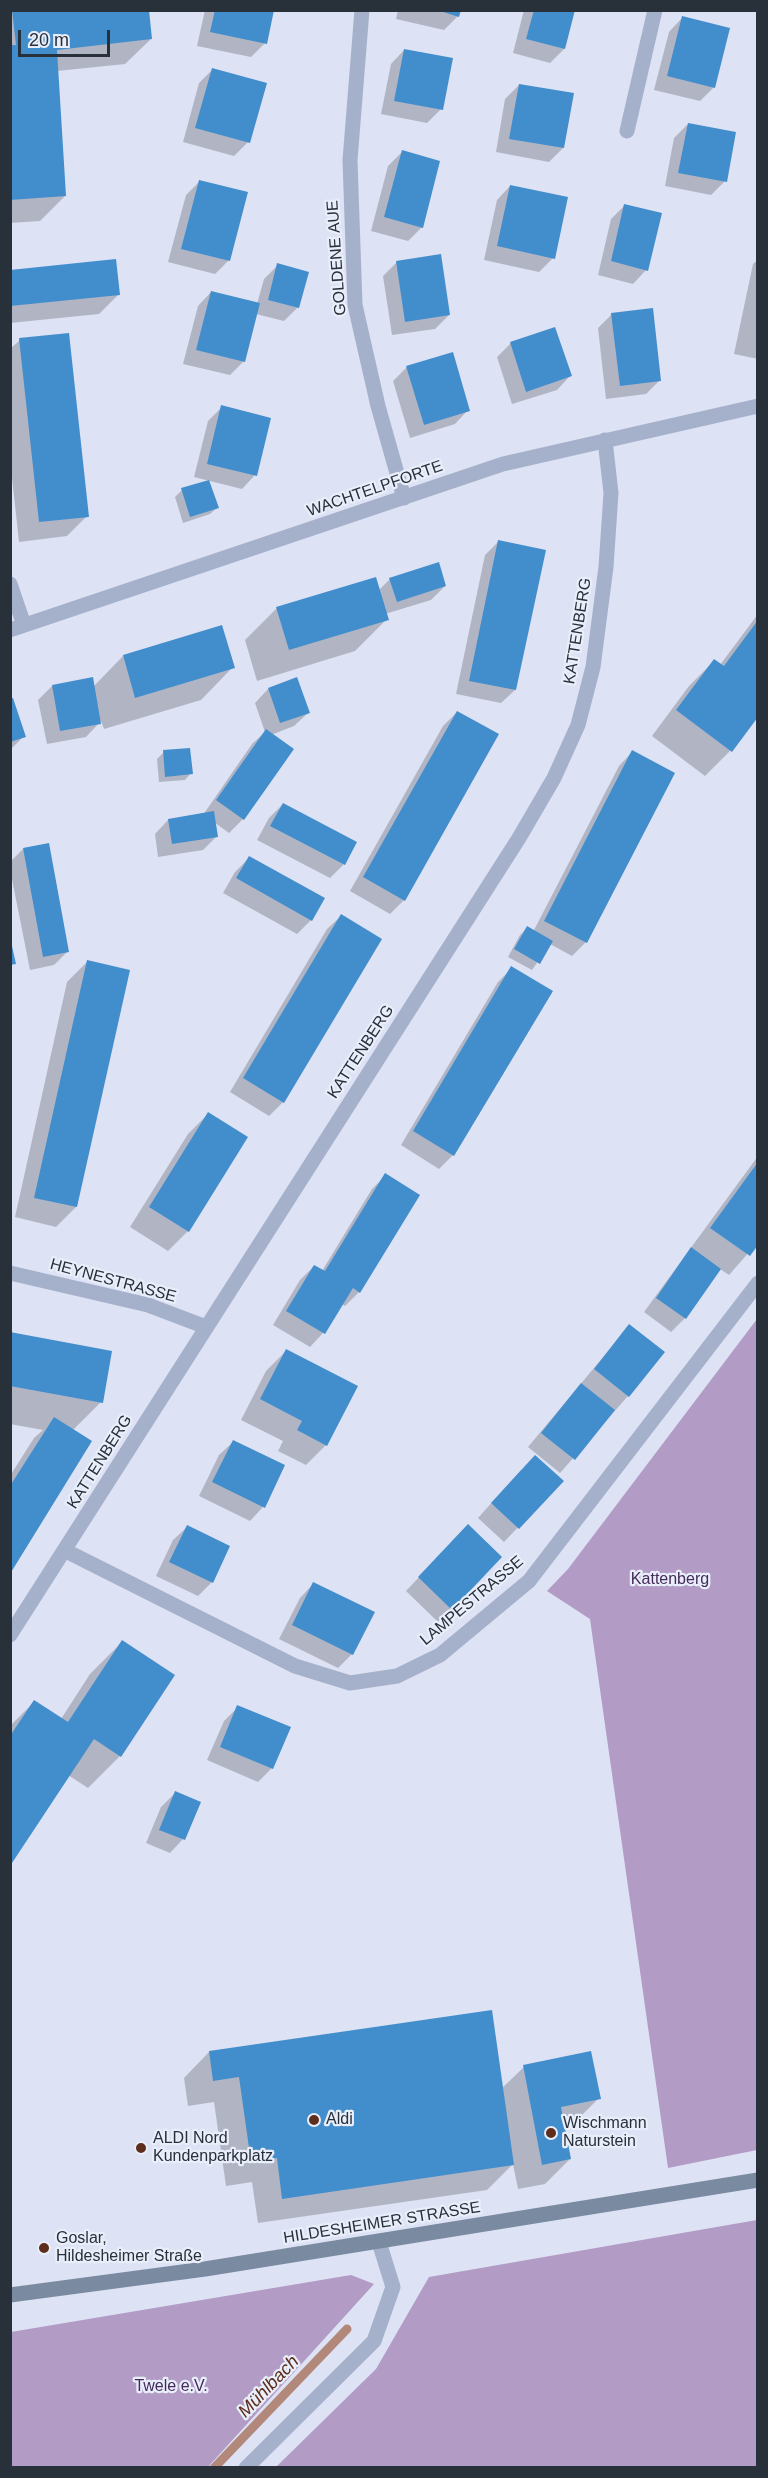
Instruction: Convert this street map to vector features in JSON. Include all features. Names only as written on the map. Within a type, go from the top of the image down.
[{"type":"main road","name":"HILDESHEIMER STRASSE","points":[[10,2295],[379,2242],[758,2180]]},
{"type":"street","name":"GOLDENE AUE","points":[[362,10],[350,160],[355,305],[378,406],[404,498]]},
{"type":"street","points":[[627,131],[655,10]]},
{"type":"street","name":"WACHTELPFORTE","points":[[17,628],[503,464],[758,406]]},
{"type":"street","name":"KATTENBERG","points":[[12,1630],[66,1551],[512,848],[559,768],[578,725],[593,668],[606,567],[610,493],[605,440]]},
{"type":"street","points":[[10,584],[17,628]]},
{"type":"street","name":"HEYNESTRASSE","points":[[10,1273],[148,1305],[206,1327]]},
{"type":"street","name":"LAMPESTRASSE","points":[[66,1551],[295,1666],[350,1683],[397,1676],[440,1655],[529,1581],[758,1283]]},
{"type":"street","points":[[246,2468],[374,2341],[393,2287],[379,2242]]},
{"type":"green space","name":"Kattenberg","points":[[757,1319],[757,2150],[668,2168],[590,1619],[547,1591],[568,1569]]},
{"type":"green space","points":[[757,2220],[757,2467],[276,2467],[376,2369],[429,2277]]},
{"type":"green space","name":"Twele e.V.","points":[[351,2275],[374,2284],[208,2467],[11,2467],[11,2332]]},
{"type":"building","points":[[12,10],[149,10],[152,39],[57,50],[66,196],[10,200],[10,45],[16,45]]},
{"type":"building","points":[[215,10],[274,10],[267,44],[210,32]]},
{"type":"building","points":[[437,10],[461,10],[459,17]]},
{"type":"building","points":[[534,10],[575,10],[565,49],[526,39]]},
{"type":"building","points":[[682,16],[730,28],[715,88],[667,76]]},
{"type":"building","points":[[404,49],[453,58],[443,110],[394,101]]},
{"type":"building","points":[[212,68],[267,83],[250,143],[195,128]]},
{"type":"building","points":[[519,84],[574,93],[564,148],[509,139]]},
{"type":"building","points":[[688,123],[736,132],[727,182],[678,173]]},
{"type":"building","points":[[402,150],[440,161],[423,228],[384,217]]},
{"type":"building","points":[[199,180],[248,192],[230,261],[181,249]]},
{"type":"building","points":[[510,185],[568,197],[555,259],[497,246]]},
{"type":"building","points":[[624,204],[662,213],[648,271],[611,261]]},
{"type":"building","points":[[441,254],[450,315],[405,322],[396,261]]},
{"type":"building","points":[[116,259],[120,295],[10,306],[10,270]]},
{"type":"building","points":[[277,263],[309,272],[299,308],[268,300]]},
{"type":"building","points":[[211,291],[260,303],[245,362],[196,350]]},
{"type":"building","points":[[653,308],[661,381],[620,386],[611,313]]},
{"type":"building","points":[[555,327],[572,376],[526,392],[510,342]]},
{"type":"building","points":[[69,333],[89,517],[39,522],[19,338]]},
{"type":"building","points":[[453,352],[470,411],[424,425],[406,366]]},
{"type":"building","points":[[221,405],[271,418],[257,476],[207,464]]},
{"type":"building","points":[[209,480],[219,508],[190,517],[181,488]]},
{"type":"building","points":[[498,540],[546,550],[516,690],[469,681]]},
{"type":"building","points":[[439,562],[446,586],[397,602],[389,578]]},
{"type":"building","points":[[376,577],[389,620],[289,650],[276,607]]},
{"type":"building","points":[[758,620],[758,717],[732,752],[676,710],[714,659],[724,666]]},
{"type":"building","points":[[222,625],[235,668],[135,698],[123,655]]},
{"type":"building","points":[[93,677],[101,724],[60,731],[52,685]]},
{"type":"building","points":[[297,677],[310,713],[280,723],[268,688]]},
{"type":"building","points":[[10,698],[13,698],[26,737],[10,742]]},
{"type":"building","points":[[457,711],[499,734],[405,901],[363,877]]},
{"type":"building","points":[[266,729],[294,749],[244,820],[216,800]]},
{"type":"building","points":[[190,748],[193,774],[165,777],[163,750]]},
{"type":"building","points":[[632,750],[675,773],[587,943],[544,921]]},
{"type":"building","points":[[283,803],[357,842],[345,865],[270,826]]},
{"type":"building","points":[[214,811],[218,837],[172,844],[168,819]]},
{"type":"building","points":[[49,843],[69,952],[43,957],[23,848]]},
{"type":"building","points":[[249,856],[325,898],[312,921],[236,878]]},
{"type":"building","points":[[341,914],[382,939],[284,1103],[243,1078]]},
{"type":"building","points":[[527,926],[553,941],[540,964],[514,949]]},
{"type":"building","points":[[10,937],[16,964],[10,965]]},
{"type":"building","points":[[87,960],[130,970],[77,1207],[34,1198]]},
{"type":"building","points":[[511,966],[553,991],[454,1156],[413,1131]]},
{"type":"building","points":[[208,1112],[248,1137],[189,1232],[149,1207]]},
{"type":"building","points":[[758,1162],[758,1245],[750,1256],[710,1228]]},
{"type":"building","points":[[385,1173],[420,1195],[360,1293],[353,1288],[325,1334],[286,1311],[314,1265],[325,1271]]},
{"type":"building","points":[[691,1247],[721,1269],[686,1319],[656,1298]]},
{"type":"building","points":[[629,1324],[665,1352],[629,1397],[594,1369]]},
{"type":"building","points":[[10,1332],[112,1351],[103,1403],[10,1386]]},
{"type":"building","points":[[286,1349],[358,1386],[327,1446],[297,1430],[302,1421],[260,1399]]},
{"type":"building","points":[[581,1383],[615,1410],[575,1460],[541,1433]]},
{"type":"building","points":[[54,1417],[92,1441],[10,1574],[10,1486]]},
{"type":"building","points":[[233,1440],[285,1465],[265,1508],[212,1482]]},
{"type":"building","points":[[535,1455],[564,1481],[519,1529],[491,1503]]},
{"type":"building","points":[[468,1524],[502,1557],[452,1610],[418,1577]]},
{"type":"building","points":[[187,1525],[230,1546],[213,1583],[169,1562]]},
{"type":"building","points":[[313,1582],[375,1612],[353,1655],[292,1625]]},
{"type":"building","points":[[122,1640],[175,1675],[121,1757],[94,1739],[10,1866],[10,1736],[34,1700],[68,1722]]},
{"type":"building","points":[[237,1705],[291,1727],[273,1769],[220,1747]]},
{"type":"building","points":[[175,1791],[201,1802],[185,1840],[159,1830]]},
{"type":"building","points":[[492,2010],[514,2165],[282,2199],[277,2158],[251,2162],[239,2077],[213,2081],[209,2051]]},
{"type":"building","name":"Wischmann Naturstein","points":[[591,2051],[601,2099],[561,2107],[571,2159],[542,2165],[523,2065]]},
{"type":"waterway","name":"Mühlbach","points":[[214,2468],[347,2329]]},
{"type":"place","name":"Aldi","points":[[314,2120]]},
{"type":"place","name":"Wischmann Naturstein","points":[[551,2133]]},
{"type":"place","name":"ALDI Nord Kundenparkplatz","points":[[141,2148]]},
{"type":"place","name":"Goslar, Hildesheimer Straße","points":[[44,2248]]}]
